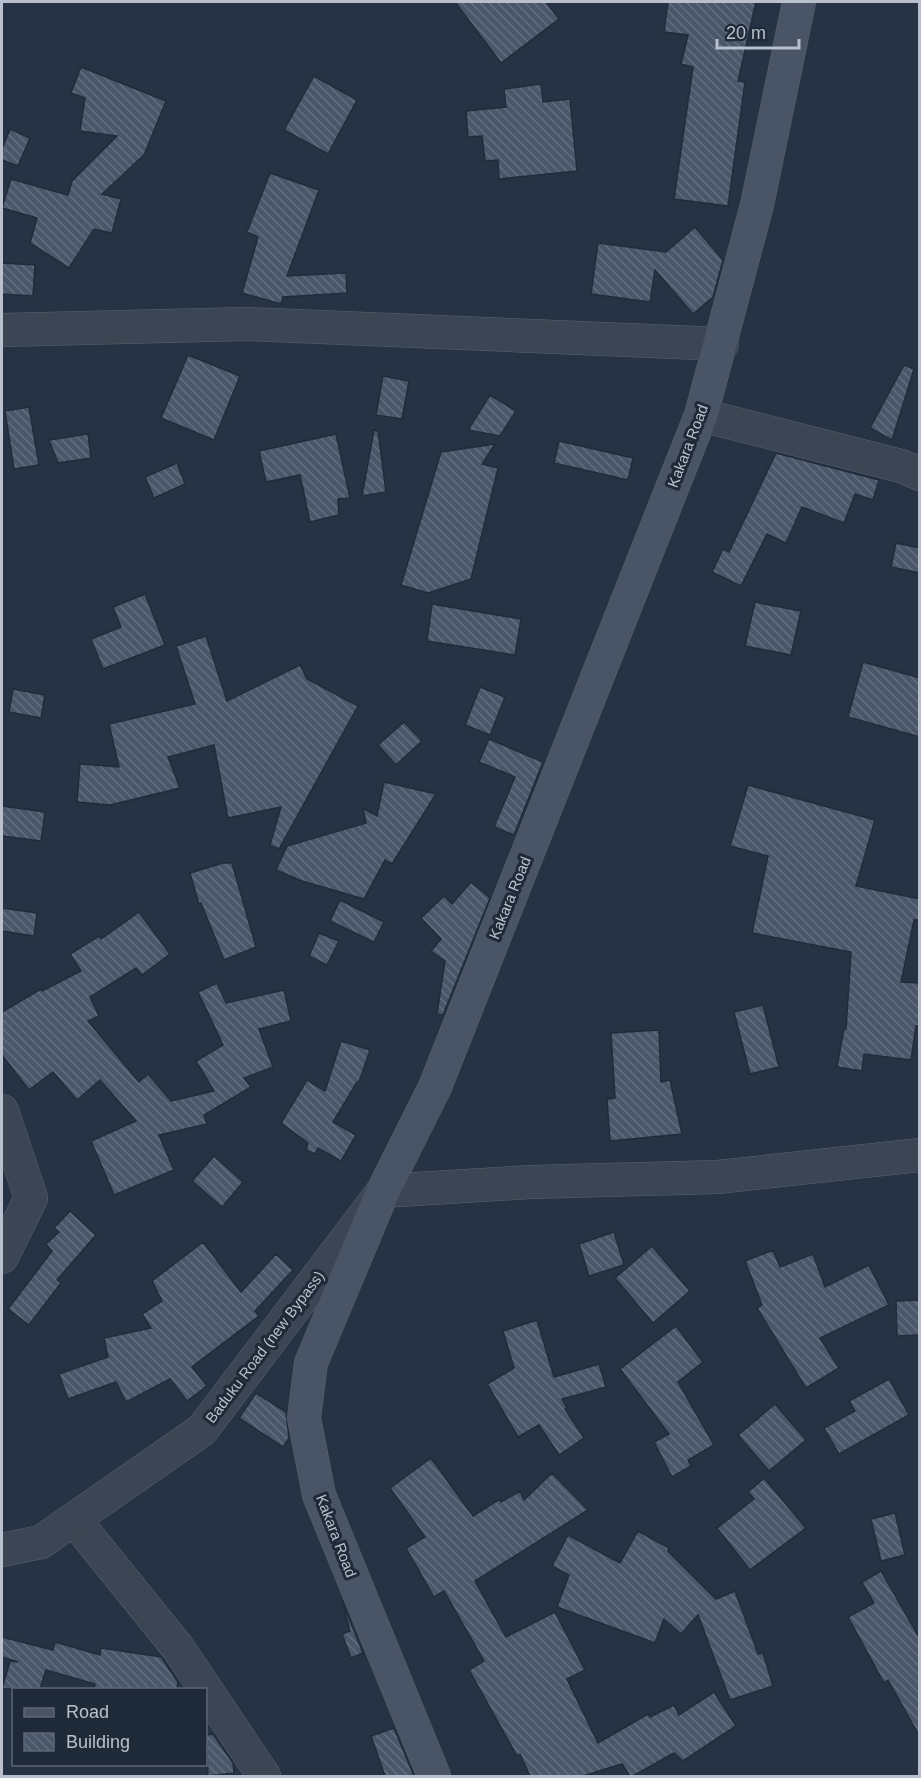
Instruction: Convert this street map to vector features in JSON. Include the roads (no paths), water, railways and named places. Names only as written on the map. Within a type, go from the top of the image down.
[{"type":"street","name":"Kakara Road","points":[[434,1776],[319,1495],[304,1418],[311,1363],[383,1191],[435,1087],[701,415],[722,345],[757,205],[799,2]]},
{"type":"street","points":[[2,330],[247,324],[722,345]]},
{"type":"street","points":[[701,415],[901,466],[920,474]]},
{"type":"street","points":[[2,1112],[31,1198],[2,1257]]},
{"type":"street","points":[[383,1191],[531,1182],[718,1177],[920,1155]]},
{"type":"street","name":"Baduku Road (new Bypass)","points":[[2,1550],[41,1542],[202,1430],[383,1191]]},
{"type":"street","points":[[74,1519],[178,1648],[205,1688]]},
{"type":"street","points":[[207,1691],[264,1776]]}]
